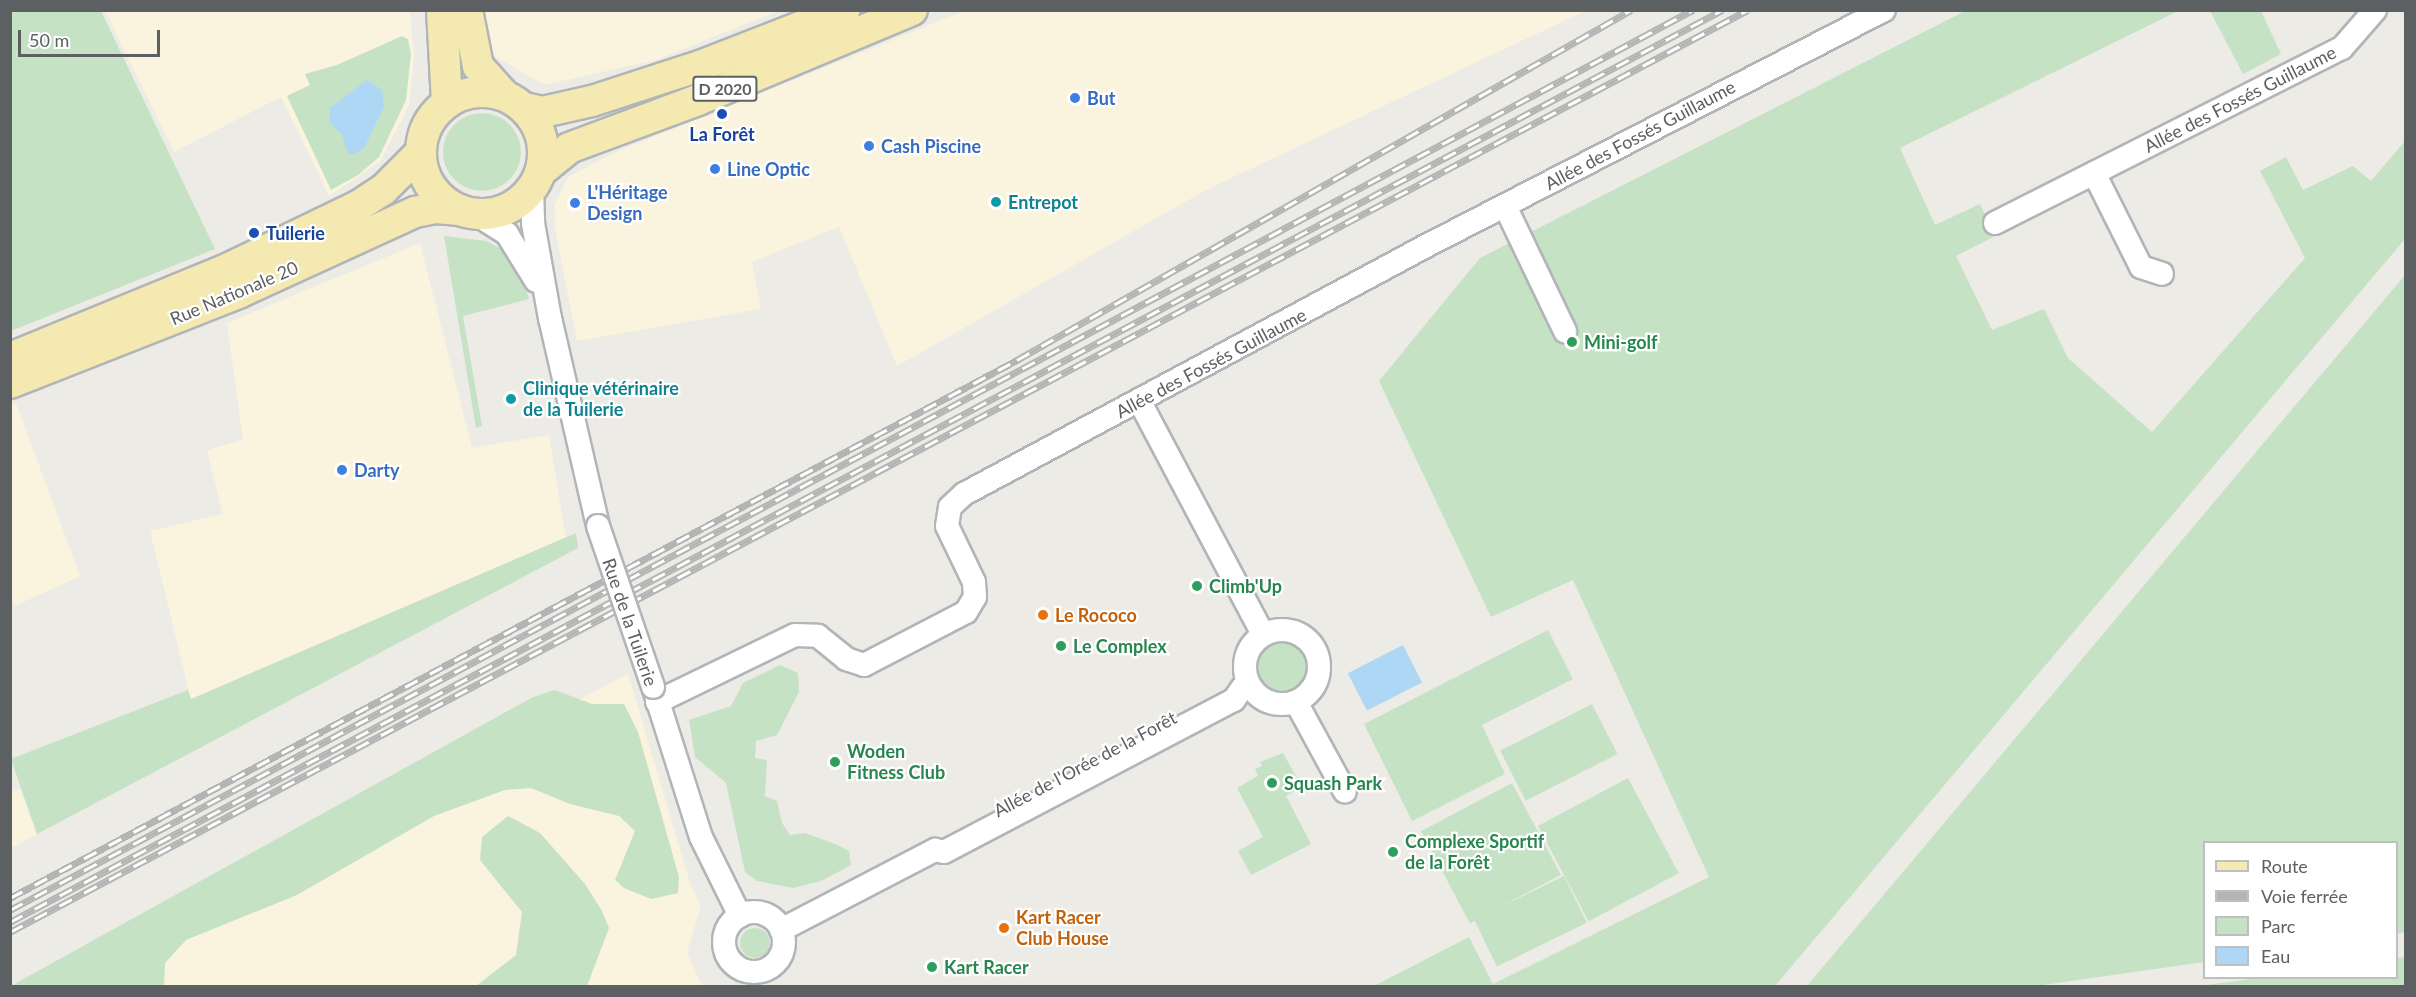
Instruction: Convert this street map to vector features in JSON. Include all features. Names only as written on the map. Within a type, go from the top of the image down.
[{"type":"main road","points":[[442,10],[447,103]]},
{"type":"main road","points":[[468,10],[478,66],[514,102],[542,137],[537,180],[517,204],[498,213],[467,212],[430,186],[421,152],[428,124],[447,103],[465,94],[485,92],[514,102]]},
{"type":"main road","name":"D 2020","points":[[514,102],[543,112],[592,101],[700,66],[844,10]]},
{"type":"main road","name":"D 2020","points":[[537,180],[569,148],[698,100],[912,10]]},
{"type":"main road","name":"Rue Nationale 20","points":[[10,358],[225,270],[358,206],[383,190],[421,152]]},
{"type":"main road","name":"Rue Nationale 20","points":[[10,383],[238,293],[415,212],[436,208],[467,212]]},
{"type":"street","name":"Allée des Fossés Guillaume","points":[[655,694],[795,635],[818,636],[846,659],[864,665],[966,612],[976,590],[947,526],[955,500],[1504,206],[1884,10]]},
{"type":"street","name":"Allée des Fossés Guillaume","points":[[1995,223],[2342,48],[2375,10]]},
{"type":"street","points":[[2094,173],[2141,267],[2162,274]]},
{"type":"street","name":"Rue de la Tuilerie","points":[[537,180],[533,223],[550,318],[598,526],[655,694],[700,837],[740,916]]},
{"type":"street","points":[[1504,206],[1565,331]]},
{"type":"street","name":"Rue de la Tuilerie","points":[[467,212],[507,234],[519,248],[532,270],[550,318]]},
{"type":"street","points":[[1140,402],[1263,634]]},
{"type":"street","points":[[1292,630],[1307,639],[1317,654],[1318,677],[1306,696],[1296,702],[1270,703],[1246,686],[1245,661],[1249,649],[1263,634],[1292,630]]},
{"type":"street","name":"Allée de l'Orée de la Forêt","points":[[781,930],[935,850],[938,840],[1227,689],[1246,686]]},
{"type":"street","points":[[1296,702],[1345,792]]},
{"type":"street","points":[[759,913],[776,922],[781,930],[780,957],[761,979],[743,970],[726,953],[728,928],[740,916],[759,913]]},
{"type":"shaded area","points":[[105,11],[410,11],[414,58],[409,105],[380,162],[329,196],[281,97],[174,152]]},
{"type":"shaded area","points":[[485,11],[778,11],[656,60],[544,85],[493,55],[486,42]]},
{"type":"shaded area","points":[[964,11],[1585,11],[1206,190],[897,366],[839,227],[752,262],[761,309],[577,341],[555,229],[555,204],[568,177],[616,152]]},
{"type":"shaded area","points":[[420,243],[472,448],[549,435],[566,539],[191,700],[150,531],[223,514],[207,450],[243,440],[227,323]]},
{"type":"shaded area","points":[[16,403],[80,576],[15,606],[10,593],[10,405]]},
{"type":"shaded area","points":[[628,674],[691,886],[701,906],[687,952],[702,986],[34,986]]},
{"type":"shaded area","points":[[20,789],[37,834],[11,848],[11,792]]},
{"type":"green space","points":[[11,10],[101,11],[215,249],[11,331]]},
{"type":"green space","points":[[1965,11],[2178,11],[1900,148],[1935,225],[1980,204],[1995,236],[1956,256],[1992,330],[2044,309],[2068,358],[2152,432],[2305,258],[2260,171],[2286,157],[2303,190],[2353,166],[2371,181],[2405,141],[2405,239],[1775,986],[1374,986],[1469,937],[1493,984],[1709,877],[1573,580],[1491,617],[1379,381],[1480,258]]},
{"type":"green space","points":[[2210,11],[2261,11],[2281,54],[2243,74]]},
{"type":"green space","points":[[402,36],[408,39],[411,54],[406,100],[379,157],[358,175],[331,190],[287,96],[310,85],[305,74],[337,65]]},
{"type":"green space","points":[[482,113],[497,116],[510,124],[518,137],[521,152],[518,167],[510,180],[497,188],[482,191],[467,188],[454,180],[446,167],[443,152],[446,137],[454,124],[467,116]]},
{"type":"green space","points":[[444,236],[486,241],[502,249],[523,279],[529,299],[463,316],[482,426],[476,428]]},
{"type":"green space","points":[[2405,275],[2405,932],[2398,934],[2398,841],[2203,841],[2203,962],[2036,986],[1807,986]]},
{"type":"green space","points":[[576,533],[578,548],[37,834],[11,759],[188,690],[191,699]]},
{"type":"green space","points":[[1548,630],[1573,679],[1482,725],[1505,774],[1412,821],[1364,724]]},
{"type":"green space","points":[[1275,642],[1285,642],[1299,649],[1306,668],[1299,687],[1285,694],[1275,694],[1265,690],[1258,683],[1254,673],[1254,663],[1258,653],[1265,646]]},
{"type":"green space","points":[[780,665],[798,673],[799,692],[777,735],[756,741],[755,758],[767,760],[765,796],[777,801],[782,823],[790,835],[805,833],[835,844],[849,851],[851,865],[821,881],[793,888],[757,881],[745,872],[726,783],[695,757],[689,720],[731,706],[743,683]]},
{"type":"green space","points":[[555,690],[592,704],[624,704],[638,732],[679,877],[678,893],[651,899],[624,888],[615,880],[635,831],[619,816],[570,804],[531,788],[505,790],[434,816],[297,895],[186,940],[165,963],[164,986],[11,986],[533,697]]},
{"type":"green space","points":[[1592,704],[1617,754],[1526,801],[1500,751]]},
{"type":"green space","points":[[1283,753],[1302,787],[1286,796],[1311,844],[1251,875],[1238,851],[1263,837],[1237,788],[1258,776],[1255,769],[1262,766],[1260,762]]},
{"type":"green space","points":[[1628,778],[1679,873],[1589,921],[1538,826]]},
{"type":"green space","points":[[1512,783],[1561,875],[1470,923],[1421,831]]},
{"type":"green space","points":[[508,816],[540,833],[585,884],[602,911],[609,928],[587,986],[476,986],[516,955],[522,912],[480,860],[482,837]]},
{"type":"green space","points":[[1564,876],[1587,923],[1497,967],[1474,920]]},
{"type":"green space","points":[[755,928],[766,932],[770,943],[766,954],[755,958],[744,954],[740,943],[744,932]]},
{"type":"green space","points":[[2405,957],[2405,986],[2198,986],[2253,979],[2398,979],[2398,958]]},
{"type":"water","points":[[367,80],[382,90],[384,107],[364,148],[353,154],[348,153],[342,135],[330,122],[330,108]]},
{"type":"water","points":[[1403,645],[1422,682],[1367,711],[1348,673]]},
{"type":"railway","points":[[10,898],[1017,360],[1631,10]]},
{"type":"railway","points":[[10,910],[1693,10]]},
{"type":"railway","points":[[10,922],[1722,10]]},
{"type":"railway","points":[[10,932],[1748,10]]},
{"type":"place","name":"But","points":[[1075,98]]},
{"type":"place","name":"La Forêt","points":[[722,114]]},
{"type":"place","name":"Cash Piscine","points":[[869,146]]},
{"type":"place","name":"Line Optic","points":[[715,169]]},
{"type":"place","name":"Entrepot","points":[[996,202]]},
{"type":"place","name":"L'Héritage Design","points":[[575,203]]},
{"type":"place","name":"Tuilerie","points":[[254,233]]},
{"type":"place","name":"Mini-golf","points":[[1572,342]]},
{"type":"place","name":"Clinique vétérinaire de la Tuilerie","points":[[511,399]]},
{"type":"place","name":"Darty","points":[[342,470]]},
{"type":"place","name":"Climb'Up","points":[[1197,586]]},
{"type":"place","name":"Le Rococo","points":[[1043,615]]},
{"type":"place","name":"Le Complex","points":[[1061,646]]},
{"type":"place","name":"Woden Fitness Club","points":[[835,762]]},
{"type":"place","name":"Squash Park","points":[[1272,783]]},
{"type":"place","name":"Complexe Sportif de la Forêt","points":[[1393,852]]},
{"type":"place","name":"Kart Racer Club House","points":[[1004,928]]},
{"type":"place","name":"Kart Racer","points":[[932,967]]}]
